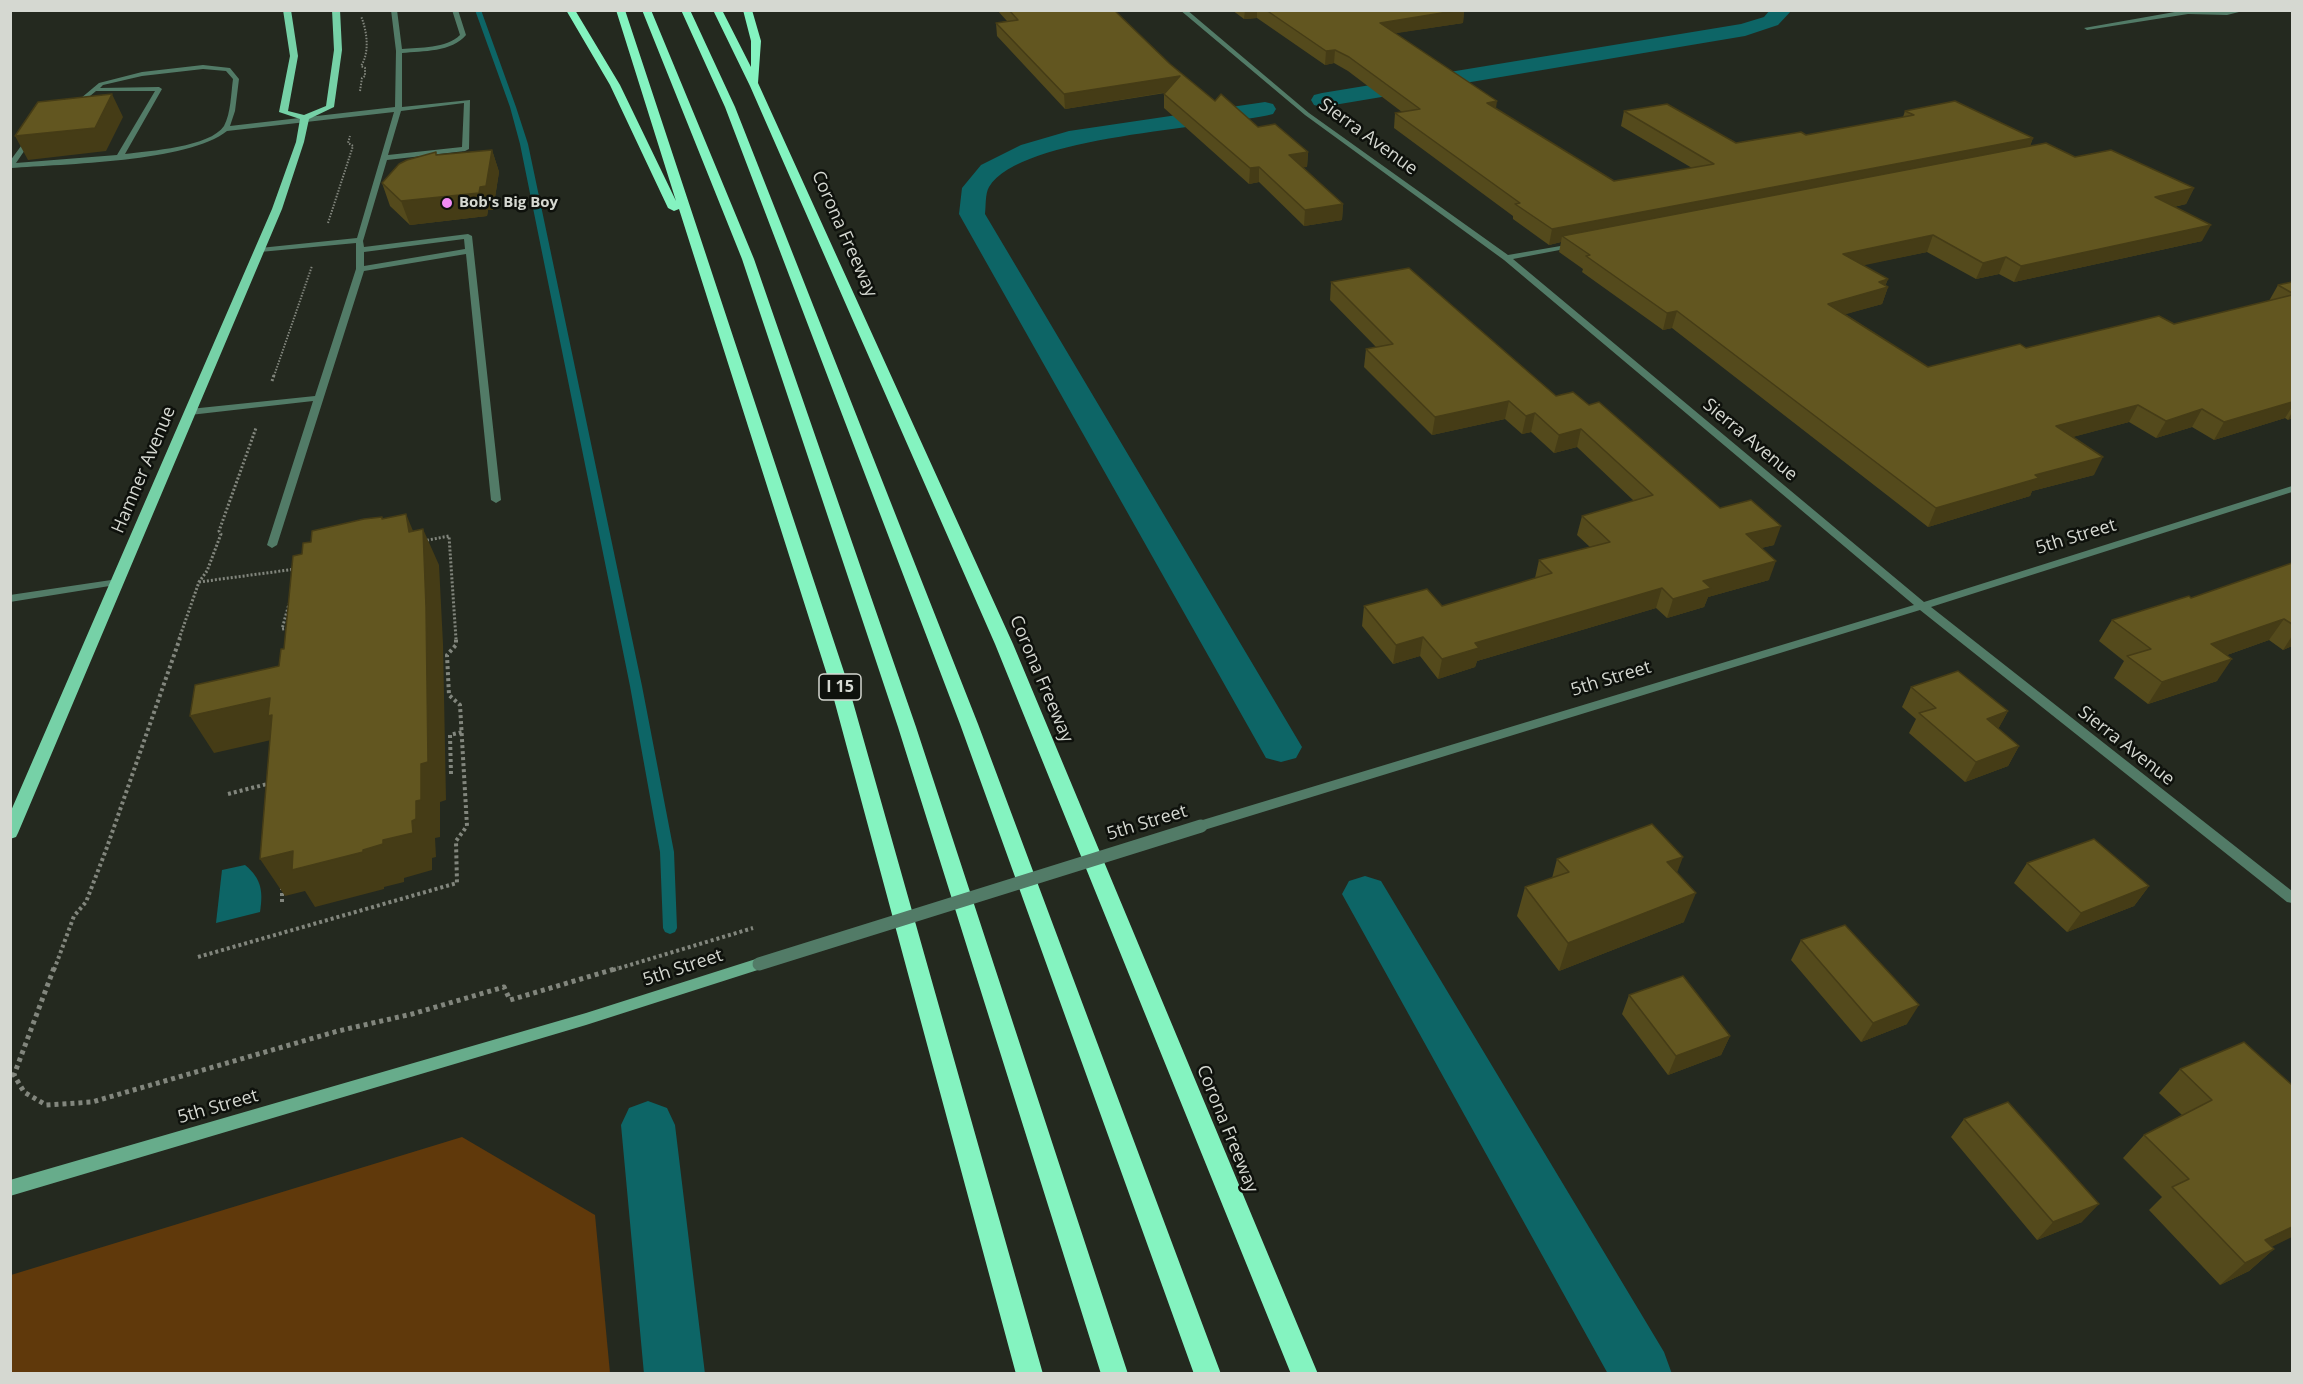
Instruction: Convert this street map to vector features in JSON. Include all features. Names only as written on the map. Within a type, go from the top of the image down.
[{"type":"highway","points":[[570,10],[615,85],[703,268]]},
{"type":"highway","name":"I 15","points":[[620,10],[838,681],[1030,1374]]},
{"type":"highway","points":[[646,10],[748,259],[910,738],[1115,1374]]},
{"type":"highway","points":[[685,10],[730,106],[969,724],[1208,1374]]},
{"type":"highway","name":"Corona Freeway","points":[[717,10],[755,86],[1004,644],[1305,1374]]},
{"type":"highway","points":[[747,10],[756,40],[755,86]]},
{"type":"main road","points":[[287,10],[294,56],[283,112],[305,118],[330,107],[338,50],[336,10]]},
{"type":"main road","name":"Hamner Avenue","points":[[10,833],[277,209],[300,142],[305,118]]},
{"type":"street","points":[[272,545],[360,269],[361,245],[398,108],[399,51],[394,10]]},
{"type":"street","points":[[399,51],[452,44],[461,40],[463,35],[455,10]]},
{"type":"street","name":"Sierra Avenue","points":[[1183,10],[1308,114],[1508,258],[1922,606],[2292,898]]},
{"type":"street","points":[[2087,28],[2188,12],[2227,13],[2244,10]]},
{"type":"street","points":[[226,129],[236,79],[228,69],[203,67],[142,74],[101,84],[64,115],[40,124],[11,166],[120,157],[182,148],[215,138],[226,129],[305,118],[468,101],[465,149],[385,158]]},
{"type":"street","points":[[93,90],[159,89],[120,157]]},
{"type":"street","points":[[260,250],[320,243],[361,245],[468,236],[496,500]]},
{"type":"street","points":[[1508,258],[1589,242]]},
{"type":"street","points":[[360,269],[470,252]]},
{"type":"street","points":[[190,412],[319,398]]},
{"type":"street","name":"5th Street","points":[[10,1188],[586,1020],[1348,779],[1922,606],[2292,489]]},
{"type":"street","points":[[10,599],[118,582]]},
{"type":"path","points":[[363,11],[360,14],[365,25],[366,59],[361,66],[365,68],[365,76],[360,88],[356,124],[348,143],[353,146],[219,531],[222,534],[207,571],[199,582],[106,850],[86,902],[74,916],[14,1075],[24,1092],[46,1105],[92,1102],[338,1031],[412,1014],[504,987],[510,1000],[753,928]]},
{"type":"path","points":[[198,957],[457,884],[456,841],[467,826],[460,705],[450,695],[447,655],[456,645],[449,536],[414,543]]},
{"type":"path","points":[[199,582],[298,569],[296,579]]},
{"type":"path","points":[[290,599],[282,628],[291,627]]},
{"type":"path","points":[[451,774],[450,735],[462,732]]},
{"type":"path","points":[[228,794],[274,782]]},
{"type":"path","points":[[282,882],[282,903]]},
{"type":"shaded area","points":[[462,1137],[595,1215],[610,1373],[11,1373],[11,1275]]},
{"type":"water","points":[[245,865],[255,875],[260,886],[260,912],[216,923],[222,870]]},
{"type":"building","points":[[1009,10],[1114,10],[1170,64],[1215,101],[1221,94],[1258,127],[1275,124],[1308,152],[1289,155],[1343,204],[1305,210],[1259,167],[1250,168],[1164,94],[1180,76],[1064,94],[996,23],[1018,20]]},
{"type":"building","points":[[1266,10],[1460,10],[1380,23],[1497,101],[1487,103],[1614,181],[1714,164],[1624,111],[1667,104],[1736,143],[1801,132],[1806,135],[1914,115],[1905,111],[1955,101],[2033,138],[1552,229],[1515,204],[1520,203],[1395,113],[1420,109],[1349,57],[1335,50],[1326,51]]},
{"type":"building","points":[[112,94],[95,128],[15,136],[38,102]]},
{"type":"building","points":[[2046,143],[2075,157],[2111,150],[2194,188],[2155,197],[2211,225],[2021,266],[2006,257],[1983,263],[1933,235],[1843,254],[1888,279],[1879,282],[1888,287],[1828,304],[1928,367],[2020,344],[2026,348],[2159,316],[2174,324],[2292,295],[2292,402],[2224,422],[2202,409],[2166,421],[2138,405],[2056,426],[2103,457],[2035,475],[2039,478],[1936,508],[1677,311],[1667,313],[1586,256],[1590,255],[1562,236]]},
{"type":"building","points":[[492,150],[486,186],[480,187],[479,193],[401,201],[382,183],[399,164],[407,160],[436,152],[436,155]]},
{"type":"building","points":[[1409,268],[1556,396],[1573,392],[1589,405],[1599,402],[1720,508],[1751,500],[1781,526],[1746,534],[1776,561],[1703,581],[1711,588],[1673,599],[1662,588],[1475,643],[1479,648],[1442,659],[1423,637],[1396,645],[1364,606],[1427,589],[1442,606],[1552,573],[1539,560],[1610,542],[1582,516],[1653,495],[1581,429],[1559,435],[1535,413],[1526,416],[1509,401],[1435,417],[1366,349],[1393,344],[1331,282]]},
{"type":"building","points":[[2292,282],[2292,293],[2278,285]]},
{"type":"building","points":[[406,514],[409,532],[423,529],[426,607],[428,762],[421,764],[421,800],[416,801],[416,819],[412,821],[413,833],[383,840],[383,844],[363,850],[363,852],[292,870],[293,851],[260,859],[272,715],[268,716],[270,698],[190,716],[195,685],[279,666],[281,649],[284,649],[293,556],[302,554],[303,543],[311,542],[312,531],[364,519],[382,517],[382,519]]},
{"type":"building","points":[[2292,563],[2292,624],[2284,619],[2211,644],[2232,659],[2162,682],[2127,656],[2151,649],[2112,620],[2189,596],[2191,598]]},
{"type":"building","points":[[1958,671],[2008,711],[1987,719],[2019,746],[1976,762],[1919,713],[1936,708],[1911,687]]},
{"type":"building","points":[[1652,824],[1683,857],[1667,862],[1696,893],[1568,943],[1525,887],[1569,872],[1557,859]]},
{"type":"building","points":[[2094,839],[2149,886],[2081,913],[2027,863]]},
{"type":"building","points":[[1845,925],[1919,1005],[1873,1023],[1801,940]]},
{"type":"building","points":[[1683,976],[1730,1036],[1676,1056],[1629,995]]},
{"type":"building","points":[[2244,1042],[2292,1085],[2292,1227],[2265,1240],[2274,1249],[2245,1263],[2172,1187],[2189,1179],[2144,1135],[2212,1100],[2180,1069]]},
{"type":"building","points":[[2008,1102],[2099,1204],[2053,1222],[1964,1119]]},
{"type":"waterway","points":[[478,10],[524,144],[636,686],[667,852],[670,928]]},
{"type":"waterway","points":[[1322,100],[1745,30],[1771,21],[1782,10]]},
{"type":"waterway","points":[[1265,109],[1069,138],[1030,150],[990,170],[975,188],[972,214],[1281,747]]},
{"type":"waterway","points":[[1365,894],[1642,1374]]},
{"type":"waterway","points":[[648,1125],[675,1374]]},
{"type":"place","name":"Bob's Big Boy","points":[[447,203]]}]
